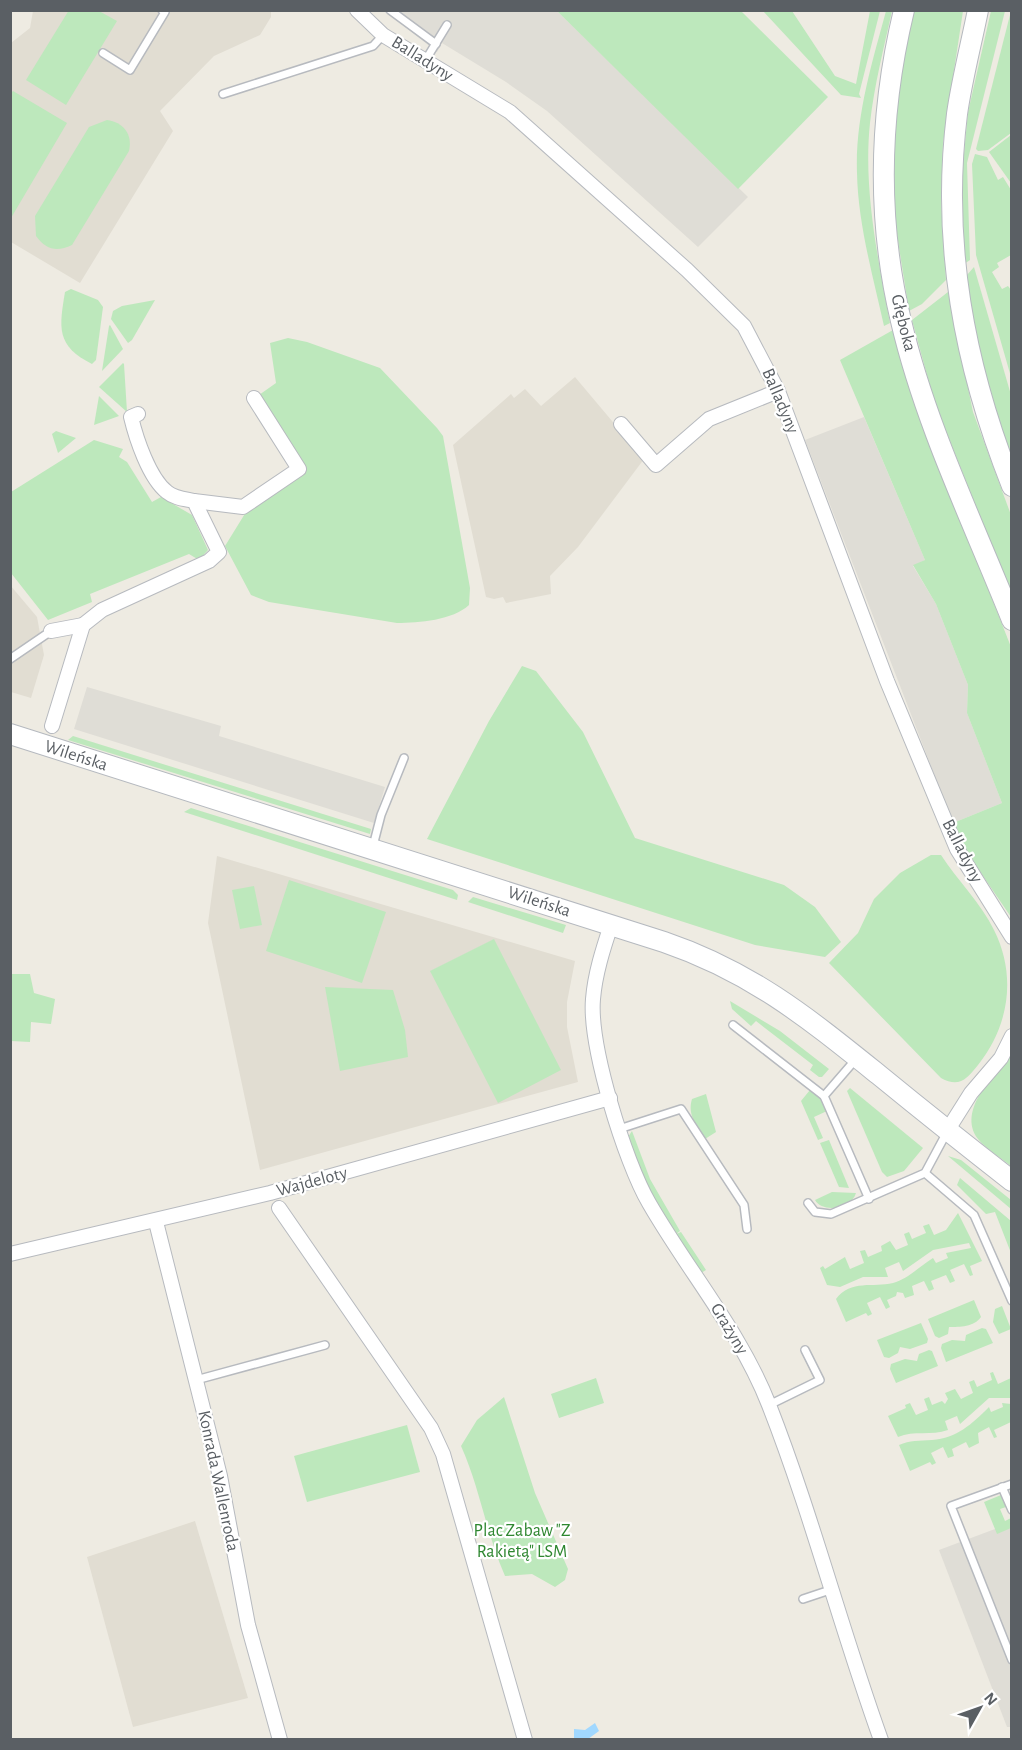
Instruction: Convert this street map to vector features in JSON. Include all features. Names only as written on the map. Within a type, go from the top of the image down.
[{"type":"street","name":"Balladyny","points":[[357,10],[383,34],[424,62],[510,112],[687,270],[744,326],[778,391],[887,681],[957,849],[1011,937]]},
{"type":"street","name":"Głęboka","points":[[904,10],[883,131],[884,209],[893,281],[901,322],[932,420],[1011,620]]},
{"type":"street","points":[[978,10],[955,133],[952,199],[953,251],[961,315],[975,380],[1011,486]]},
{"type":"street","points":[[621,424],[656,465],[709,418],[778,391]]},
{"type":"street","points":[[138,414],[131,417],[134,430],[148,464],[161,485],[175,497],[243,507],[299,469],[254,398]]},
{"type":"street","points":[[51,631],[83,626],[102,610],[209,561],[219,552],[194,501]]},
{"type":"street","points":[[52,726],[83,626]]},
{"type":"street","name":"Wileńska","points":[[10,734],[688,950],[740,974],[798,1010],[1011,1181]]},
{"type":"street","name":"Grażyny","points":[[611,925],[592,1000],[597,1048],[619,1130],[648,1202],[730,1329],[769,1405],[833,1589],[881,1740]]},
{"type":"street","points":[[947,1131],[971,1093],[1001,1058],[1011,1036]]},
{"type":"street","name":"Wajdeloty","points":[[10,1254],[156,1222],[391,1161],[610,1098]]},
{"type":"street","points":[[279,1208],[431,1428],[443,1454],[525,1740]]},
{"type":"street","name":"Konrada Wallenroda","points":[[156,1222],[220,1476],[248,1625],[280,1740]]},
{"type":"lane","points":[[104,53],[130,70],[165,12],[162,10]]},
{"type":"lane","points":[[390,10],[436,44]]},
{"type":"lane","points":[[424,62],[447,25]]},
{"type":"lane","points":[[223,94],[373,46],[383,34]]},
{"type":"lane","points":[[10,659],[51,631]]},
{"type":"lane","points":[[46,746],[52,726]]},
{"type":"lane","points":[[372,849],[381,815],[404,758]]},
{"type":"lane","points":[[733,1025],[824,1096],[869,1198]]},
{"type":"lane","points":[[824,1096],[857,1057]]},
{"type":"lane","points":[[619,1130],[681,1109],[744,1204],[747,1229]]},
{"type":"lane","points":[[808,1203],[815,1212],[826,1215],[925,1173],[947,1131]]},
{"type":"lane","points":[[925,1173],[974,1215],[1011,1301]]},
{"type":"lane","points":[[196,1380],[325,1345]]},
{"type":"lane","points":[[769,1405],[820,1380],[805,1350]]},
{"type":"lane","points":[[1011,1484],[951,1506],[1011,1660]]},
{"type":"lane","points":[[1002,1487],[1011,1510]]},
{"type":"lane","points":[[803,1599],[833,1589]]},
{"type":"shaded area","points":[[33,11],[271,11],[271,17],[260,35],[214,56],[160,111],[173,131],[80,283],[11,242],[11,43],[30,28]]},
{"type":"shaded area","points":[[385,11],[557,11],[748,197],[698,247],[547,111],[506,82],[442,43],[437,52]]},
{"type":"shaded area","points":[[575,377],[644,459],[578,547],[550,576],[551,594],[506,603],[503,597],[494,599],[486,597],[453,445],[511,394],[514,398],[525,389],[541,406]]},
{"type":"shaded area","points":[[864,417],[925,560],[913,566],[936,604],[968,685],[967,713],[1002,803],[953,823],[805,440]]},
{"type":"shaded area","points":[[10,585],[37,617],[44,655],[31,698],[11,692]]},
{"type":"shaded area","points":[[87,687],[221,726],[219,736],[385,787],[374,823],[74,729]]},
{"type":"shaded area","points":[[217,856],[575,961],[567,1002],[567,1027],[578,1082],[260,1170],[208,923]]},
{"type":"shaded area","points":[[195,1521],[248,1698],[133,1727],[87,1557]]},
{"type":"shaded area","points":[[1011,1523],[1011,1727],[1007,1727],[939,1550]]},
{"type":"green space","points":[[69,10],[99,11],[117,21],[66,105],[26,80]]},
{"type":"green space","points":[[557,11],[741,11],[828,97],[738,189]]},
{"type":"green space","points":[[763,11],[792,11],[835,76],[856,84],[870,11],[880,11],[859,94],[861,98],[841,95]]},
{"type":"green space","points":[[886,11],[892,11],[874,95],[868,148],[873,223],[890,323],[884,326],[860,211],[857,152],[866,91]]},
{"type":"green space","points":[[914,11],[963,11],[943,143],[941,202],[946,280],[922,304],[909,311],[895,221],[891,165],[898,87]]},
{"type":"green space","points":[[991,11],[1005,11],[967,163],[970,260],[964,264],[962,174],[968,112]]},
{"type":"green space","points":[[1011,11],[1011,133],[988,150],[978,151],[976,149]]},
{"type":"green space","points":[[13,91],[67,123],[11,218],[10,94]]},
{"type":"green space","points":[[107,120],[118,123],[128,134],[129,151],[72,245],[61,249],[48,247],[36,236],[35,216],[89,127]]},
{"type":"green space","points":[[1011,135],[1011,183],[989,152]]},
{"type":"green space","points":[[975,154],[987,157],[998,180],[1003,177],[1011,190],[1011,255],[997,263],[999,267],[992,272],[1002,289],[1008,286],[1011,290],[1011,377],[976,255],[972,164]]},
{"type":"green space","points":[[974,267],[1011,395],[1011,456],[996,412],[978,345],[967,275]]},
{"type":"green space","points":[[71,289],[98,300],[103,307],[96,360],[92,364],[72,350],[63,335],[61,326],[65,292]]},
{"type":"green space","points":[[948,292],[973,412],[1011,515],[1011,594],[934,401],[912,320]]},
{"type":"green space","points":[[155,300],[128,343],[111,319],[113,311],[122,306]]},
{"type":"green space","points":[[109,326],[123,349],[102,371]]},
{"type":"green space","points":[[893,330],[946,482],[1011,647],[1011,917],[970,857],[953,823],[1002,803],[967,713],[968,685],[936,604],[913,565],[925,560],[840,360]]},
{"type":"green space","points":[[288,338],[307,342],[380,368],[443,436],[470,588],[469,605],[462,610],[435,620],[397,623],[269,602],[251,595],[225,546],[246,512],[305,472],[259,395],[276,383],[270,343]]},
{"type":"green space","points":[[124,364],[127,412],[99,387]]},
{"type":"green space","points":[[99,396],[119,416],[94,425]]},
{"type":"green space","points":[[56,431],[76,438],[58,453],[52,434]]},
{"type":"green space","points":[[94,440],[123,449],[119,457],[127,462],[152,502],[161,497],[192,515],[208,550],[199,560],[189,554],[90,594],[92,602],[48,620],[11,573],[11,492]]},
{"type":"green space","points":[[522,666],[536,671],[583,732],[635,838],[784,885],[815,907],[841,942],[825,957],[755,945],[427,839],[489,721]]},
{"type":"green space","points":[[73,736],[371,829],[370,834],[68,740]]},
{"type":"green space","points":[[191,808],[453,890],[458,895],[457,900],[184,812]]},
{"type":"green space","points":[[931,855],[941,855],[982,910],[994,930],[1006,965],[1006,1000],[997,1034],[989,1050],[974,1070],[958,1082],[941,1078],[829,963],[858,933],[874,899],[900,873]]},
{"type":"green space","points":[[289,880],[386,912],[362,983],[266,951]]},
{"type":"green space","points":[[254,886],[262,925],[240,929],[232,890]]},
{"type":"green space","points":[[473,897],[566,925],[563,933],[468,902]]},
{"type":"green space","points":[[494,939],[561,1070],[498,1103],[430,971]]},
{"type":"green space","points":[[11,974],[30,974],[34,993],[55,999],[51,1024],[31,1022],[30,1042],[11,1041]]},
{"type":"green space","points":[[325,987],[393,990],[405,1030],[408,1057],[340,1071]]},
{"type":"green space","points":[[730,1001],[780,1031],[829,1069],[822,1077],[819,1077],[810,1070],[813,1065],[756,1021],[751,1026],[732,1009]]},
{"type":"green space","points":[[1011,1052],[1011,1166],[978,1139],[972,1128],[972,1116],[981,1093]]},
{"type":"green space","points":[[850,1088],[923,1148],[904,1171],[887,1177],[882,1172],[847,1091]]},
{"type":"green space","points":[[810,1090],[822,1099],[827,1111],[814,1117],[823,1138],[818,1140],[801,1101]]},
{"type":"green space","points":[[706,1094],[716,1132],[705,1139],[694,1120],[691,1105],[692,1099]]},
{"type":"green space","points":[[632,1131],[650,1179],[680,1231],[676,1234],[681,1232],[706,1270],[701,1273],[645,1186],[628,1137]]},
{"type":"green space","points":[[829,1140],[849,1188],[839,1187],[820,1143]]},
{"type":"green space","points":[[948,1156],[961,1160],[1011,1200],[1011,1209]]},
{"type":"green space","points":[[960,1178],[1011,1221],[1011,1253],[995,1212],[986,1214],[957,1185]]},
{"type":"green space","points":[[832,1192],[856,1193],[849,1202],[837,1207],[824,1207],[815,1200]]},
{"type":"green space","points":[[958,1213],[982,1261],[970,1266],[973,1275],[970,1276],[964,1264],[950,1270],[955,1281],[950,1283],[946,1275],[931,1281],[934,1289],[929,1291],[924,1281],[912,1286],[914,1295],[905,1298],[903,1293],[897,1292],[896,1296],[887,1300],[890,1307],[886,1309],[880,1297],[867,1303],[872,1314],[868,1316],[866,1313],[846,1322],[836,1299],[848,1289],[855,1286],[893,1283],[933,1258],[936,1263],[948,1258],[946,1253],[971,1248],[969,1243],[933,1250],[903,1271],[899,1262],[885,1268],[888,1277],[863,1277],[840,1287],[827,1285],[820,1268],[823,1266],[825,1269],[845,1257],[850,1269],[864,1263],[860,1251],[865,1250],[868,1257],[882,1251],[881,1246],[890,1241],[896,1250],[908,1245],[904,1234],[909,1232],[912,1239],[926,1233],[923,1226],[929,1224],[934,1235],[946,1230]]},
{"type":"green space","points":[[974,1300],[981,1317],[975,1323],[949,1327],[948,1334],[939,1338],[935,1336],[928,1319]]},
{"type":"green space","points":[[1002,1306],[1011,1329],[999,1334],[993,1322],[995,1309]]},
{"type":"green space","points":[[921,1323],[928,1339],[927,1343],[910,1349],[900,1347],[898,1353],[889,1358],[884,1357],[877,1340]]},
{"type":"green space","points":[[982,1328],[986,1329],[993,1343],[946,1362],[941,1348],[942,1344],[952,1340],[965,1341],[966,1335]]},
{"type":"green space","points":[[932,1351],[938,1366],[896,1383],[890,1369],[891,1364],[905,1359],[917,1361],[919,1354]]},
{"type":"green space","points":[[993,1372],[998,1384],[1011,1378],[1011,1398],[989,1398],[960,1424],[957,1416],[945,1421],[948,1430],[898,1437],[888,1416],[906,1408],[905,1405],[910,1403],[916,1415],[928,1410],[924,1399],[929,1397],[932,1405],[942,1401],[945,1404],[948,1399],[945,1393],[955,1389],[961,1399],[973,1393],[969,1382],[974,1380],[977,1387],[992,1380],[990,1373]]},
{"type":"green space","points":[[596,1378],[604,1403],[559,1418],[551,1394]]},
{"type":"green space","name":"Plac Zabaw \"Z Rakietą\" LSM","points":[[504,1397],[535,1493],[568,1569],[565,1580],[555,1587],[532,1574],[505,1576],[461,1446],[477,1420]]},
{"type":"green space","points":[[1002,1403],[1011,1404],[1011,1422],[994,1430],[997,1437],[994,1438],[989,1427],[978,1433],[979,1443],[969,1448],[966,1442],[952,1449],[954,1456],[948,1458],[943,1447],[931,1453],[936,1463],[932,1465],[930,1462],[910,1471],[899,1445],[911,1441],[941,1439],[957,1433],[989,1407],[991,1412],[1003,1407]]},
{"type":"green space","points":[[407,1425],[420,1472],[307,1502],[294,1456]]},
{"type":"green space","points":[[1001,1495],[1006,1507],[1000,1509],[1005,1521],[1011,1518],[1011,1528],[997,1534],[984,1502]]},
{"type":"water","points":[[595,1723],[599,1731],[588,1739],[574,1739],[574,1729],[585,1730]]}]
